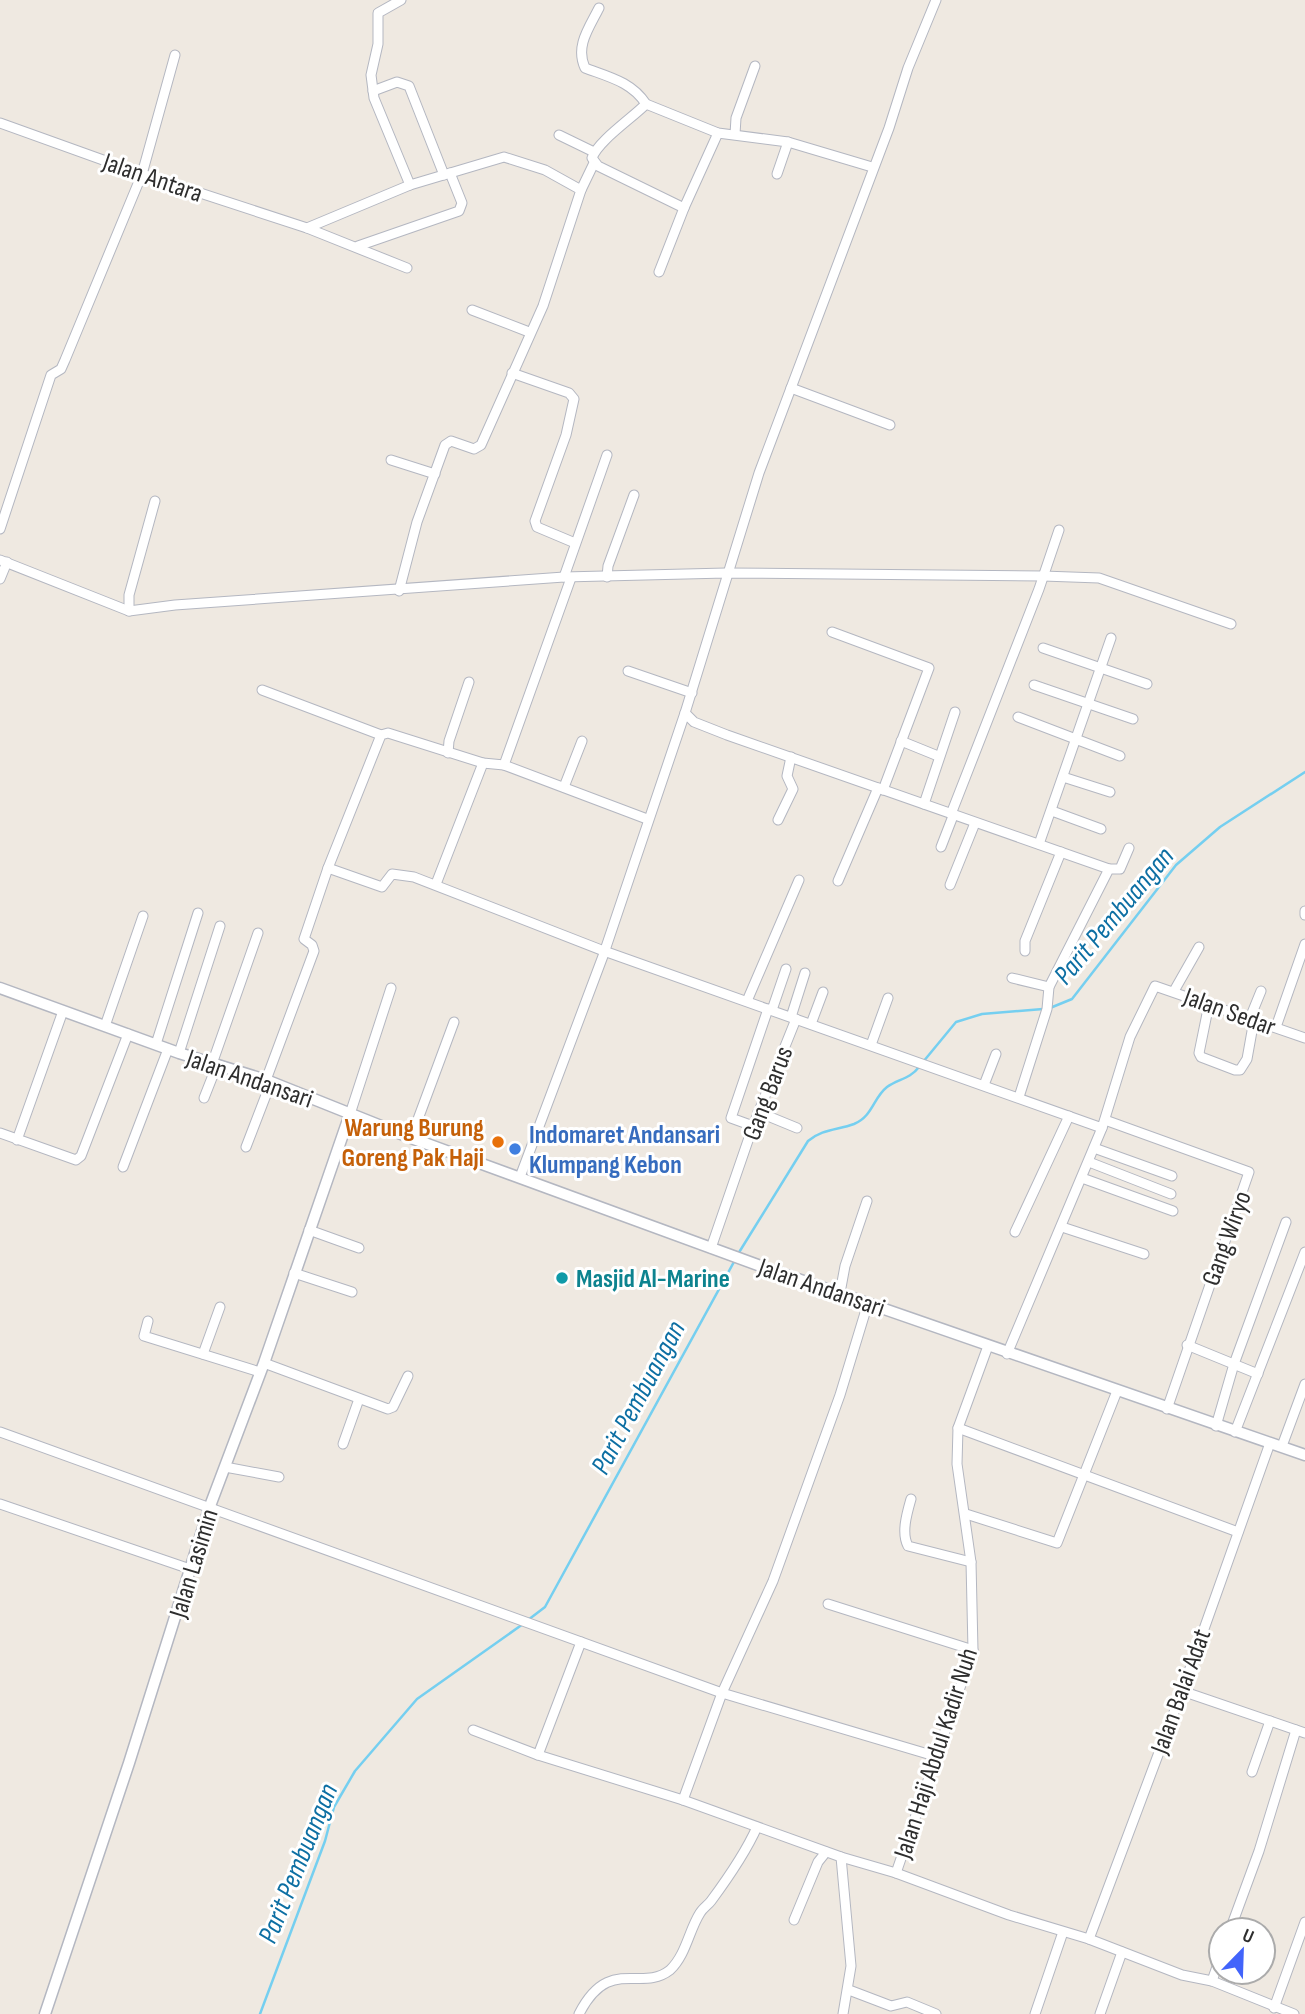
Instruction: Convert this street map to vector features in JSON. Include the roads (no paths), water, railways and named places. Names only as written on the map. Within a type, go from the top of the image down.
[{"type":"street","points":[[401,0],[378,13],[378,44],[371,66],[373,91],[410,185]]},
{"type":"street","points":[[520,1177],[604,951],[710,639],[726,573],[791,388],[908,68],[936,0]]},
{"type":"street","points":[[598,8],[582,41],[581,53],[585,68],[626,83],[639,93],[646,104],[718,133],[788,142],[872,167]]},
{"type":"street","points":[[0,529],[51,375],[61,369],[142,174],[176,55]]},
{"type":"street","points":[[735,134],[736,117],[755,66]]},
{"type":"street","points":[[358,246],[459,211],[462,203],[409,86],[397,82],[373,91]]},
{"type":"street","points":[[399,591],[417,522],[447,442],[474,449],[481,445],[529,332],[543,306],[581,190],[594,163],[594,152],[603,139],[620,130],[646,104]]},
{"type":"street","name":"Jalan Antara","points":[[0,122],[142,174],[358,246],[407,268]]},
{"type":"street","points":[[659,272],[718,133]]},
{"type":"street","points":[[559,135],[594,152]]},
{"type":"street","points":[[778,174],[788,142]]},
{"type":"street","points":[[307,228],[410,185],[504,157],[545,170],[581,190]]},
{"type":"street","points":[[594,163],[684,208]]},
{"type":"street","points":[[472,310],[529,332]]},
{"type":"street","points":[[512,373],[569,393],[574,399],[566,435],[535,521],[537,527],[575,543]]},
{"type":"street","points":[[791,388],[890,425]]},
{"type":"street","points":[[504,765],[568,577],[575,543],[607,455]]},
{"type":"street","points":[[391,460],[435,474]]},
{"type":"street","points":[[607,577],[608,566],[634,495]]},
{"type":"street","points":[[129,611],[129,595],[155,501]]},
{"type":"street","points":[[941,847],[1059,530]]},
{"type":"street","points":[[0,579],[4,561],[129,611],[176,605],[568,577],[726,573],[1041,584],[1099,578],[1231,624]]},
{"type":"street","points":[[832,632],[929,668],[881,789],[838,881]]},
{"type":"street","points":[[1039,844],[1098,668],[1111,638]]},
{"type":"street","points":[[1043,648],[1147,684]]},
{"type":"street","points":[[628,671],[692,692]]},
{"type":"street","points":[[448,753],[449,741],[469,682]]},
{"type":"street","points":[[1034,685],[1133,719]]},
{"type":"street","points":[[262,691],[381,735],[388,733],[483,763],[504,765],[647,819]]},
{"type":"street","points":[[924,804],[955,712]]},
{"type":"street","points":[[685,713],[694,722],[790,758],[1109,869],[1120,869],[1129,849]]},
{"type":"street","points":[[1018,717],[1120,756]]},
{"type":"street","points":[[246,1147],[314,951],[312,945],[304,939],[328,868],[381,735]]},
{"type":"street","points":[[564,787],[582,741]]},
{"type":"street","points":[[901,741],[938,756]]},
{"type":"street","points":[[778,820],[793,789],[787,776],[790,758]]},
{"type":"street","points":[[436,884],[483,763]]},
{"type":"street","points":[[1063,777],[1110,792]]},
{"type":"street","points":[[1052,811],[1101,829]]},
{"type":"street","points":[[950,885],[975,822]]},
{"type":"street","points":[[1026,951],[1025,941],[1061,852]]},
{"type":"street","points":[[328,868],[382,887],[392,874],[436,884],[604,951],[1069,1116],[1104,1124],[1007,1354]]},
{"type":"street","points":[[1019,1097],[1047,1010],[1049,992],[1109,869]]},
{"type":"street","points":[[747,1002],[799,880]]},
{"type":"street","points":[[156,1045],[198,913]]},
{"type":"street","points":[[104,1026],[143,916]]},
{"type":"street","points":[[123,1167],[173,1051],[220,926]]},
{"type":"street","points":[[204,1098],[258,933]]},
{"type":"street","points":[[1276,1027],[1305,944]]},
{"type":"street","points":[[1174,991],[1199,947]]},
{"type":"street","points":[[753,1126],[731,1118],[786,969]]},
{"type":"street","name":"Gang Barus","points":[[711,1248],[793,1018],[805,973]]},
{"type":"street","points":[[1012,978],[1049,992]]},
{"type":"street","name":"Jalan Sedar","points":[[1104,1124],[1130,1037],[1155,986],[1305,1038]]},
{"type":"street","name":"Jalan Andansari","points":[[0,988],[173,1051],[268,1081],[411,1138],[724,1253],[1007,1354],[1305,1455]]},
{"type":"street","points":[[350,1114],[391,988]]},
{"type":"street","points":[[1209,1003],[1199,1053],[1201,1057],[1236,1070],[1243,1068],[1247,1059],[1252,1019],[1261,990]]},
{"type":"street","points":[[811,1024],[823,992]]},
{"type":"street","points":[[871,1045],[888,998]]},
{"type":"street","points":[[17,1140],[63,1011]]},
{"type":"street","points":[[411,1138],[454,1022]]},
{"type":"street","points":[[0,1133],[76,1160],[80,1156],[128,1034]]},
{"type":"street","points":[[984,1085],[996,1054]]},
{"type":"street","points":[[758,1112],[797,1128]]},
{"type":"street","name":"Jalan Lasimin","points":[[45,2014],[130,1763],[210,1506],[262,1368],[350,1114]]},
{"type":"street","points":[[1015,1232],[1069,1116]]},
{"type":"street","name":"Gang Wiryo","points":[[1104,1124],[1249,1172],[1167,1409]]},
{"type":"street","points":[[1094,1148],[1172,1176]]},
{"type":"street","points":[[1089,1162],[1171,1194]]},
{"type":"street","points":[[1082,1178],[1173,1211]]},
{"type":"street","points":[[840,1293],[845,1266],[867,1201]]},
{"type":"street","points":[[1216,1426],[1234,1364],[1286,1222]]},
{"type":"street","points":[[1062,1227],[1144,1254]]},
{"type":"street","points":[[309,1230],[359,1248]]},
{"type":"street","points":[[1235,1432],[1305,1252]]},
{"type":"street","points":[[294,1273],[352,1292]]},
{"type":"street","points":[[683,1800],[722,1693],[781,1558],[840,1395],[868,1303]]},
{"type":"street","points":[[204,1353],[220,1307]]},
{"type":"street","points":[[148,1321],[144,1336],[194,1353],[204,1353],[262,1368],[383,1408],[393,1407],[408,1376]]},
{"type":"street","points":[[1187,1345],[1258,1374]]},
{"type":"street","name":"Jalan Haji Abdul Kadir Nuh","points":[[896,1873],[973,1650],[971,1562],[957,1464],[958,1428],[988,1346]]},
{"type":"street","name":"Jalan Balai Adat","points":[[1089,1939],[1238,1532],[1305,1384]]},
{"type":"street","points":[[966,1514],[1053,1545],[1058,1541],[1117,1391]]},
{"type":"street","points":[[343,1444],[359,1399]]},
{"type":"street","points":[[958,1428],[1238,1532]]},
{"type":"street","points":[[0,1432],[210,1506],[513,1620],[722,1693],[938,1757]]},
{"type":"street","points":[[225,1467],[279,1477]]},
{"type":"street","points":[[911,1499],[906,1515],[905,1542],[908,1546],[971,1562]]},
{"type":"street","points":[[0,1504],[190,1569]]},
{"type":"street","points":[[828,1604],[973,1650]]},
{"type":"street","points":[[538,1755],[581,1642]]},
{"type":"street","points":[[1182,1691],[1300,1732],[1235,1916]]},
{"type":"street","points":[[1252,1772],[1270,1721]]},
{"type":"street","points":[[473,1730],[538,1755],[683,1800],[826,1852],[1089,1939],[1182,1975],[1207,1980]]},
{"type":"street","points":[[579,2014],[589,1996],[608,1982],[633,1976],[655,1976],[671,1968],[688,1941],[701,1910],[745,1853],[757,1827]]},
{"type":"street","points":[[794,1920],[818,1862],[826,1852]]},
{"type":"street","points":[[841,1857],[851,1966],[843,2014]]},
{"type":"street","points":[[1274,2008],[1305,1922]]},
{"type":"street","points":[[1035,2014],[1063,1932]]},
{"type":"street","points":[[1100,2014],[1122,1952]]},
{"type":"street","points":[[1223,1986],[1287,2013]]},
{"type":"street","points":[[849,1990],[891,2006],[907,2002],[936,2014]]},
{"type":"waterway","name":"Parit Pembuangan","points":[[1050,1008],[1072,999],[1176,865],[1220,827],[1305,772]]},
{"type":"waterway","name":"Parit Pembuangan","points":[[923,1062],[956,1022],[982,1014],[1043,1009]]},
{"type":"waterway","name":"Parit Pembuangan","points":[[738,1254],[808,1141],[819,1134],[860,1121],[887,1087],[912,1074],[919,1067]]},
{"type":"waterway","name":"Parit Pembuangan","points":[[528,1620],[545,1607],[735,1260]]},
{"type":"waterway","name":"Parit Pembuangan","points":[[260,2014],[325,1841],[334,1807],[355,1771],[417,1699],[523,1624]]},
{"type":"place","name":"Warung Burung Goreng Pak Haji","points":[[498,1142]]},
{"type":"place","name":"Indomaret Andansari Klumpang Kebon","points":[[515,1149]]},
{"type":"place","name":"Masjid Al-Marine","points":[[562,1278]]}]
